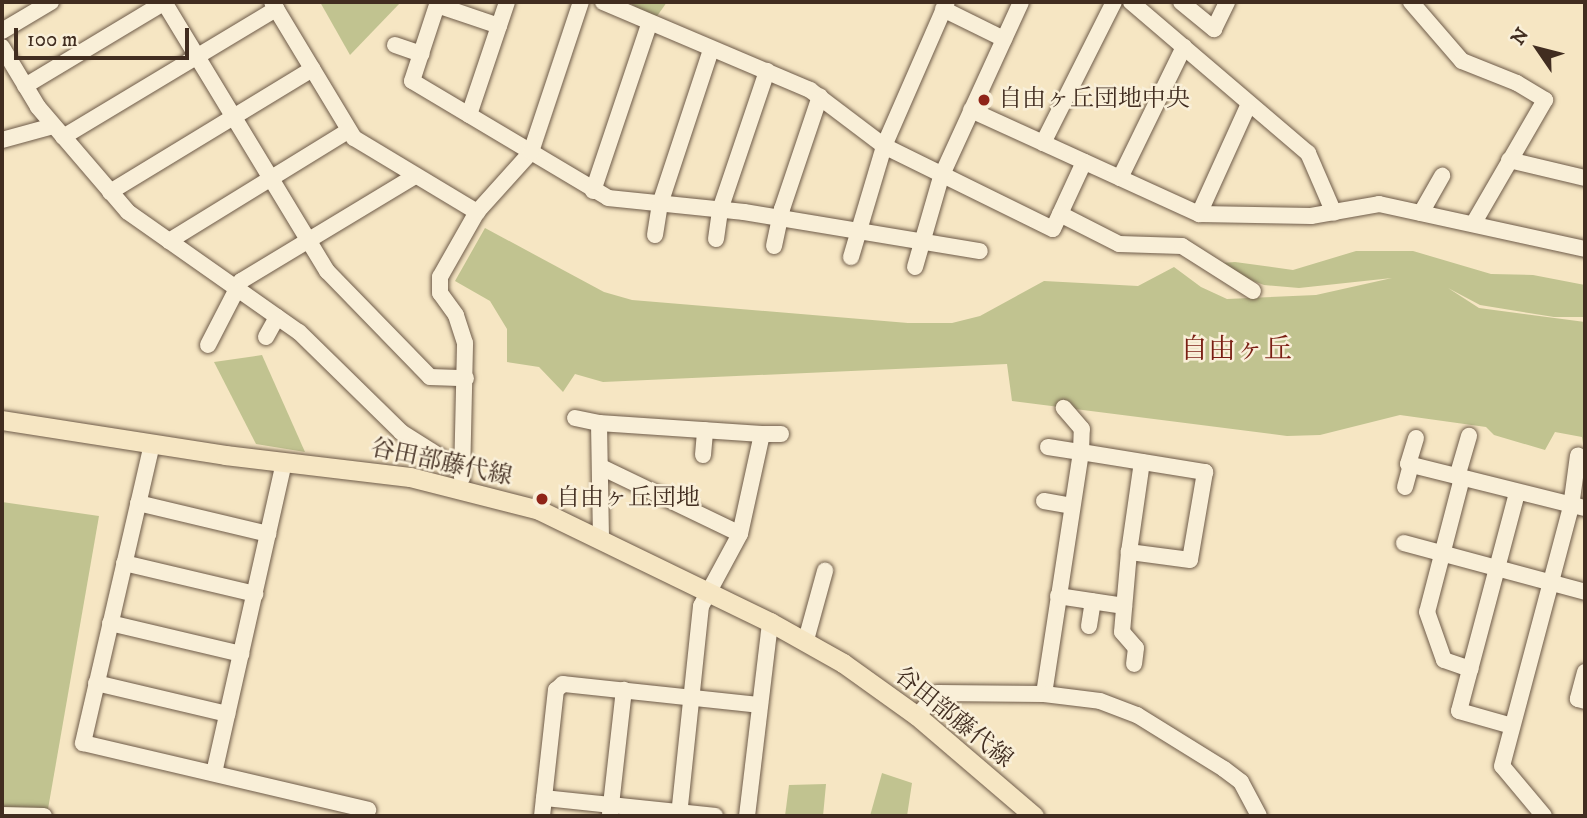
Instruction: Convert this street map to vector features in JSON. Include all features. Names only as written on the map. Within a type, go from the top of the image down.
[{"type":"main road","name":"谷田部藤代線","points":[[2,420],[284,463],[462,479],[601,538],[806,640],[918,716],[1034,816]]},
{"type":"street","points":[[2,31],[51,2]]},
{"type":"street","points":[[25,86],[164,2],[327,271],[430,377],[466,378]]},
{"type":"street","points":[[468,115],[507,2]]},
{"type":"street","points":[[462,479],[466,378],[462,328],[439,284],[477,212],[531,152],[581,2]]},
{"type":"street","points":[[603,2],[649,25],[767,71],[820,96],[884,146],[941,177],[1053,229],[1084,162]]},
{"type":"street","points":[[915,267],[919,241],[941,177],[1021,2]]},
{"type":"street","points":[[1043,143],[1114,2]]},
{"type":"street","points":[[1131,2],[1312,159],[1334,213]]},
{"type":"street","points":[[1181,2],[1214,29],[1227,2]]},
{"type":"street","points":[[1411,2],[1462,61],[1517,83],[1545,100],[1473,224]]},
{"type":"street","points":[[2,140],[58,132],[197,56],[274,5],[348,131],[415,176],[477,212]]},
{"type":"street","points":[[499,26],[457,6],[437,5],[412,81],[593,191],[608,198],[720,210],[980,251]]},
{"type":"street","points":[[851,257],[856,230],[884,146],[945,5],[1003,39]]},
{"type":"street","points":[[593,191],[649,25]]},
{"type":"street","points":[[395,46],[421,54]]},
{"type":"street","points":[[2,47],[25,86],[58,132],[128,212],[299,332],[401,432],[462,479]]},
{"type":"street","points":[[1120,178],[1184,47]]},
{"type":"street","points":[[655,235],[660,204],[711,50]]},
{"type":"street","points":[[110,192],[312,69]]},
{"type":"street","points":[[716,239],[720,210],[767,71]]},
{"type":"street","points":[[774,246],[820,96]]},
{"type":"street","points":[[1199,214],[1249,104]]},
{"type":"street","points":[[971,110],[1199,214],[1334,213],[1379,204],[1585,249]]},
{"type":"street","points":[[169,240],[348,131]]},
{"type":"street","points":[[1509,160],[1585,178]]},
{"type":"street","points":[[208,345],[236,288],[415,176]]},
{"type":"street","points":[[1420,213],[1442,176]]},
{"type":"street","points":[[1060,214],[1119,244],[1182,246],[1252,291]]},
{"type":"street","points":[[266,337],[277,317]]},
{"type":"street","points":[[1044,694],[1081,452],[1082,429],[1064,408]]},
{"type":"street","points":[[575,418],[599,423],[781,434]]},
{"type":"street","points":[[599,423],[601,538]]},
{"type":"street","points":[[703,455],[705,430]]},
{"type":"street","points":[[679,814],[701,606],[740,534],[762,434]]},
{"type":"street","points":[[1469,436],[1443,554],[1427,612],[1444,660],[1470,669]]},
{"type":"street","points":[[1405,487],[1416,438]]},
{"type":"street","points":[[152,444],[83,743],[368,810]]},
{"type":"street","points":[[1048,447],[1205,472],[1190,561],[1129,552]]},
{"type":"street","points":[[1544,816],[1502,766],[1550,583],[1578,508],[1578,455]]},
{"type":"street","points":[[214,773],[284,463]]},
{"type":"street","points":[[1134,664],[1136,648],[1122,632],[1129,552],[1142,463]]},
{"type":"street","points":[[1411,464],[1578,508]]},
{"type":"street","points":[[601,467],[740,534]]},
{"type":"street","points":[[1513,726],[1459,710],[1517,493]]},
{"type":"street","points":[[1044,501],[1072,506]]},
{"type":"street","points":[[138,503],[268,534]]},
{"type":"street","points":[[1404,544],[1585,592]]},
{"type":"street","points":[[124,563],[254,594]]},
{"type":"street","points":[[806,640],[825,571]]},
{"type":"street","points":[[1058,596],[1124,606]]},
{"type":"street","points":[[1089,626],[1093,601]]},
{"type":"street","points":[[747,816],[770,622]]},
{"type":"street","points":[[110,623],[241,654]]},
{"type":"street","points":[[1585,672],[1578,699],[1585,701]]},
{"type":"street","points":[[96,683],[227,714]]},
{"type":"street","points":[[542,816],[556,690],[563,684],[760,705]]},
{"type":"street","points":[[611,811],[624,690]]},
{"type":"street","points":[[918,716],[938,693],[1044,694],[1116,706],[1178,738],[1241,782],[1259,816]]},
{"type":"street","points":[[544,798],[611,811],[715,816]]},
{"type":"street","points":[[2,815],[44,816]]},
{"type":"green space","points":[[320,2],[401,2],[350,55]]},
{"type":"green space","points":[[628,2],[667,2],[655,19]]},
{"type":"green space","points":[[485,228],[604,292],[632,300],[908,323],[952,323],[980,316],[1044,281],[1138,286],[1174,267],[1201,287],[1227,299],[1316,295],[1392,278],[1299,288],[1264,285],[1208,264],[1235,262],[1293,270],[1356,251],[1413,251],[1491,274],[1533,275],[1585,285],[1585,317],[1554,317],[1480,305],[1448,288],[1479,308],[1585,322],[1585,459],[1582,437],[1555,432],[1545,450],[1494,435],[1486,427],[1400,415],[1320,435],[1287,436],[1012,401],[1007,364],[603,382],[575,374],[563,392],[539,367],[507,362],[507,329],[490,301],[455,281]]},
{"type":"green space","points":[[262,355],[305,452],[256,444],[214,362]]},
{"type":"green space","points":[[2,502],[99,516],[48,809],[2,808]]},
{"type":"green space","points":[[882,773],[912,783],[907,816],[870,816]]},
{"type":"green space","points":[[826,784],[823,816],[785,816],[789,785]]},
{"type":"place","name":"自由ヶ丘団地中央","points":[[984,100]]},
{"type":"place","name":"自由ヶ丘団地","points":[[542,499]]},
{"type":"district","name":"自由ヶ丘","points":[[1236,350]]}]
